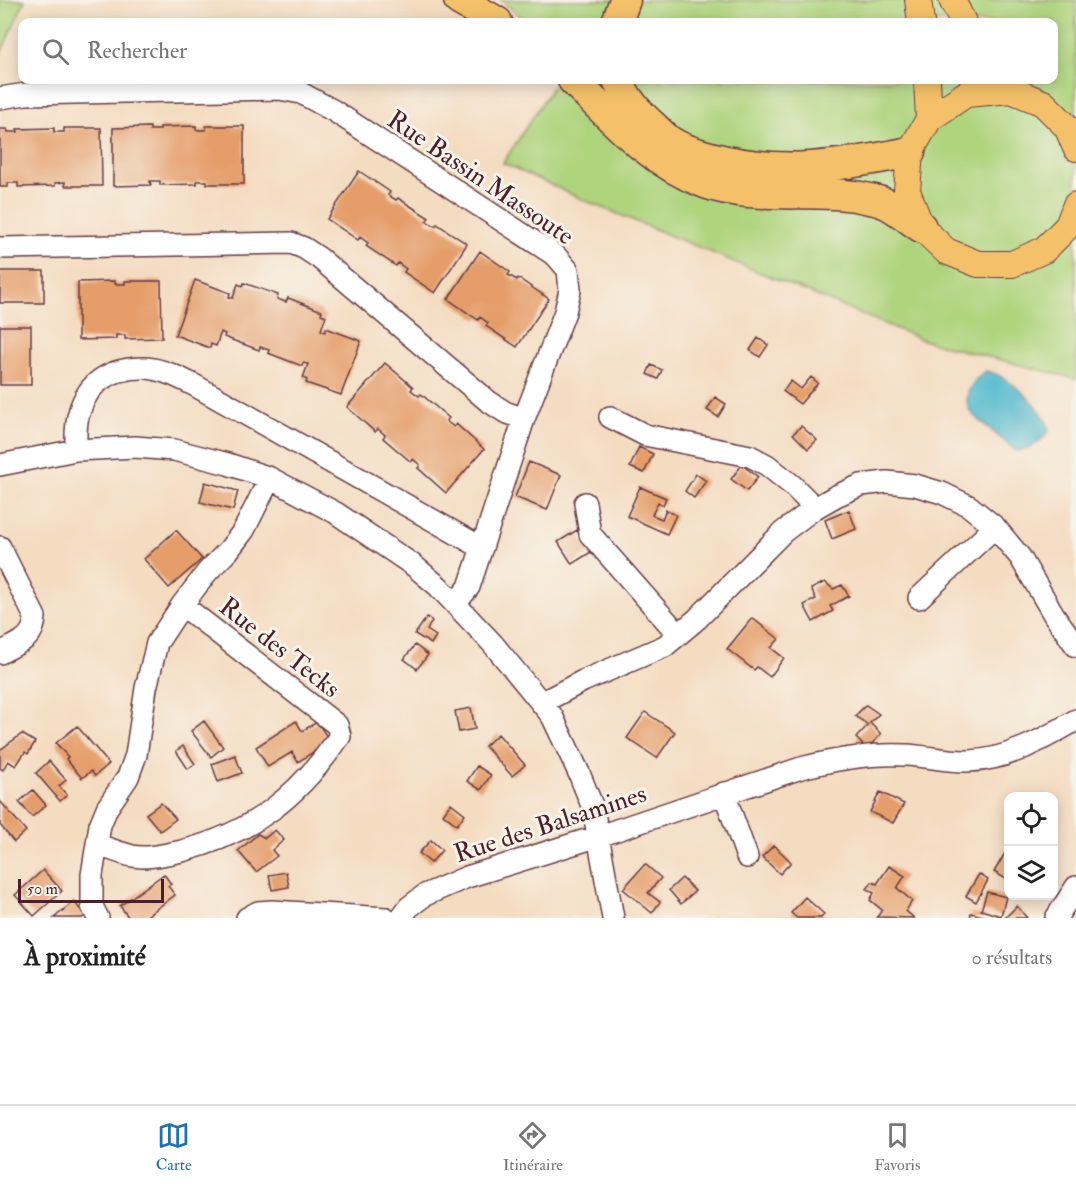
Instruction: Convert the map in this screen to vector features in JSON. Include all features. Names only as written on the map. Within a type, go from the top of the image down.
[{"type":"highway","points":[[459,0],[490,18]]},
{"type":"highway","points":[[618,18],[625,0]]},
{"type":"highway","points":[[577,84],[648,152],[671,168],[707,184],[732,189],[778,193],[841,194],[873,200],[886,204],[921,227]]},
{"type":"highway","points":[[620,84],[642,117],[672,142],[687,150],[726,161],[769,168],[821,167],[850,164],[910,152]]},
{"type":"main road","points":[[918,0],[920,18]]},
{"type":"main road","points":[[952,0],[961,18]]},
{"type":"main road","points":[[927,84],[929,119]]},
{"type":"main road","points":[[1076,148],[1067,127],[1042,103],[1006,85],[966,94],[929,119],[910,152],[907,191],[921,227],[946,251],[978,264],[1012,264],[1044,250],[1068,226],[1076,206]]},
{"type":"street","name":"Rue Bassin Massoute","points":[[0,98],[26,94],[279,89],[301,93],[334,111],[556,256],[568,270],[570,290],[565,312],[524,420],[469,587],[456,603]]},
{"type":"street","points":[[0,248],[291,243],[319,258],[488,401],[524,420]]},
{"type":"street","points":[[76,450],[78,414],[86,395],[100,378],[122,371],[147,368],[174,376],[194,386],[482,548]]},
{"type":"street","points":[[610,417],[645,435],[750,456],[767,465],[792,484],[814,508]]},
{"type":"street","points":[[0,465],[76,450],[135,447],[174,450],[270,478],[336,513],[413,565],[456,603],[552,716],[593,808],[613,918]]},
{"type":"street","name":"Rue des Tecks","points":[[98,918],[92,906],[92,875],[100,825],[107,808],[128,777],[136,756],[146,688],[158,643],[182,605],[208,571],[244,531],[270,478]]},
{"type":"street","points":[[541,703],[583,681],[665,646],[697,619],[783,532],[814,508],[861,485],[887,482],[915,485],[942,493],[969,506],[995,527],[1020,557],[1054,615],[1076,646]]},
{"type":"street","points":[[585,503],[590,534],[678,634]]},
{"type":"street","points":[[919,598],[995,527]]},
{"type":"street","points":[[0,547],[5,570],[35,617],[34,629],[27,639],[0,653]]},
{"type":"street","name":"Rue des Tecks","points":[[97,845],[134,856],[163,855],[196,847],[241,830],[284,802],[314,771],[340,736],[337,725],[182,605]]},
{"type":"street","name":"Rue des Balsamines","points":[[401,918],[409,907],[425,895],[467,877],[599,836],[801,768],[855,756],[906,755],[970,761],[995,758],[1050,736],[1076,720]]},
{"type":"street","points":[[724,793],[747,857]]},
{"type":"street","points":[[1056,918],[1076,887]]},
{"type":"street","points":[[247,918],[258,912],[272,910],[386,918]]},
{"type":"green space","points":[[0,0],[25,0],[0,55]]},
{"type":"green space","points":[[501,0],[1076,0],[1076,379],[926,341],[584,200],[503,163],[554,84],[1058,84],[1058,18],[522,18]]},
{"type":"water","points":[[986,371],[1014,386],[1041,413],[1049,431],[1035,445],[1016,451],[972,414],[967,396],[972,385]]},
{"type":"building","points":[[196,126],[196,130],[206,130],[206,126],[244,126],[244,184],[207,184],[207,181],[197,181],[197,184],[160,185],[160,181],[150,181],[151,185],[113,186],[113,128],[150,127],[150,130],[160,130],[160,127]]},
{"type":"building","points":[[54,128],[54,132],[64,132],[64,128],[101,128],[102,186],[65,186],[65,182],[55,183],[55,186],[18,187],[18,183],[8,183],[8,187],[0,187],[0,129],[18,132],[17,129]]},
{"type":"building","points":[[359,171],[390,192],[388,195],[396,200],[398,198],[429,218],[426,221],[435,226],[437,224],[467,244],[435,293],[404,272],[406,269],[398,263],[396,266],[366,246],[368,243],[360,237],[358,240],[327,219]]},
{"type":"building","points":[[480,251],[510,272],[508,275],[517,280],[518,278],[549,299],[517,347],[486,326],[488,323],[480,317],[478,320],[448,299]]},
{"type":"building","points":[[0,271],[44,271],[44,303],[0,303]]},
{"type":"building","points":[[195,280],[230,293],[229,297],[233,298],[238,284],[243,286],[244,283],[278,295],[277,299],[286,302],[288,298],[322,311],[321,314],[326,316],[321,330],[325,332],[326,328],[361,341],[341,395],[306,383],[307,380],[303,378],[308,364],[303,363],[302,366],[268,353],[269,350],[260,347],[259,350],[224,337],[225,334],[221,332],[216,346],[211,344],[210,348],[175,335]]},
{"type":"building","points":[[115,281],[115,284],[125,284],[125,281],[161,281],[162,338],[125,339],[125,335],[116,335],[116,339],[78,340],[78,282]]},
{"type":"building","points":[[0,326],[31,326],[31,385],[0,385]]},
{"type":"building","points":[[758,338],[768,345],[760,357],[750,350]]},
{"type":"building","points":[[385,363],[413,387],[411,390],[419,396],[421,394],[449,418],[446,421],[454,427],[456,424],[484,449],[446,493],[418,468],[420,465],[413,459],[411,462],[383,438],[385,435],[378,429],[375,432],[347,407]]},
{"type":"building","points":[[651,365],[662,370],[658,379],[647,374]]},
{"type":"building","points":[[811,377],[818,383],[800,404],[783,391],[791,381],[801,389]]},
{"type":"building","points":[[715,397],[726,404],[718,417],[707,410]]},
{"type":"building","points":[[801,426],[817,440],[808,449],[793,434]]},
{"type":"building","points":[[639,447],[653,454],[644,473],[630,467]]},
{"type":"building","points":[[529,462],[561,475],[547,510],[515,497]]},
{"type":"building","points":[[742,465],[758,477],[747,491],[731,479]]},
{"type":"building","points":[[696,474],[706,481],[694,498],[685,491]]},
{"type":"building","points":[[205,482],[238,491],[233,510],[200,502]]},
{"type":"building","points":[[640,487],[666,498],[663,505],[658,502],[652,515],[662,519],[666,510],[676,515],[667,534],[627,516]]},
{"type":"building","points":[[849,510],[856,529],[832,539],[825,520]]},
{"type":"building","points":[[176,530],[202,559],[169,588],[144,559]]},
{"type":"building","points":[[577,530],[591,552],[572,564],[558,542]]},
{"type":"building","points":[[825,582],[833,589],[842,585],[849,596],[830,606],[833,611],[813,622],[804,605],[816,599],[811,589]]},
{"type":"building","points":[[427,617],[432,621],[427,630],[436,636],[431,644],[415,634]]},
{"type":"building","points":[[752,618],[779,639],[771,648],[784,658],[770,677],[757,667],[754,670],[727,649]]},
{"type":"building","points":[[415,645],[428,655],[417,669],[404,659]]},
{"type":"building","points":[[866,705],[879,714],[870,723],[881,734],[867,749],[856,738],[868,725],[855,716]]},
{"type":"building","points":[[471,708],[475,729],[459,732],[455,711]]},
{"type":"building","points":[[645,712],[675,732],[657,758],[627,738]]},
{"type":"building","points":[[204,721],[223,747],[211,757],[191,731]]},
{"type":"building","points":[[296,721],[302,731],[317,722],[330,741],[298,762],[292,752],[268,767],[256,747]]},
{"type":"building","points":[[77,726],[109,764],[95,776],[91,771],[82,778],[56,743]]},
{"type":"building","points":[[22,734],[35,742],[28,754],[25,752],[16,766],[8,761],[3,770],[0,768],[0,750]]},
{"type":"building","points":[[498,734],[525,765],[512,776],[485,746]]},
{"type":"building","points":[[183,746],[195,764],[188,769],[176,751]]},
{"type":"building","points":[[235,755],[242,773],[218,782],[212,764]]},
{"type":"building","points":[[49,761],[66,780],[59,786],[67,795],[60,801],[36,773]]},
{"type":"building","points":[[477,766],[491,775],[481,790],[467,781]]},
{"type":"building","points":[[33,790],[46,805],[32,817],[19,802]]},
{"type":"building","points":[[880,792],[904,804],[893,823],[870,812]]},
{"type":"building","points":[[0,801],[26,831],[14,842],[0,825]]},
{"type":"building","points":[[161,803],[176,819],[160,831],[146,814]]},
{"type":"building","points":[[451,803],[465,814],[457,825],[443,814]]},
{"type":"building","points":[[275,830],[284,840],[272,850],[277,856],[256,872],[238,851],[258,834],[265,838]]},
{"type":"building","points":[[431,840],[442,850],[431,863],[419,853]]},
{"type":"building","points":[[774,845],[791,862],[780,874],[762,857]]},
{"type":"building","points":[[1004,855],[1004,878],[994,872]]},
{"type":"building","points":[[645,864],[661,878],[648,893],[660,902],[652,913],[623,889]]},
{"type":"building","points":[[889,866],[905,876],[897,888],[912,901],[906,911],[914,918],[877,917],[882,910],[870,900],[874,893],[867,889],[872,882],[877,884]]},
{"type":"building","points":[[43,870],[62,891],[34,916],[15,895]]},
{"type":"building","points":[[286,872],[289,887],[272,890],[269,875]]},
{"type":"building","points":[[164,874],[171,884],[168,886],[175,895],[144,918],[129,918],[120,906]]},
{"type":"building","points":[[979,874],[988,880],[976,902],[966,896]]},
{"type":"building","points":[[682,878],[695,891],[681,904],[669,890]]},
{"type":"building","points":[[987,892],[1004,896],[1001,916],[981,910]]},
{"type":"building","points":[[805,897],[824,914],[821,918],[797,918],[791,913]]},
{"type":"building","points":[[74,901],[85,916],[82,918],[54,918]]},
{"type":"building","points":[[1017,906],[1027,918],[1005,918]]},
{"type":"building","points":[[971,913],[987,917],[987,918],[970,918]]}]
